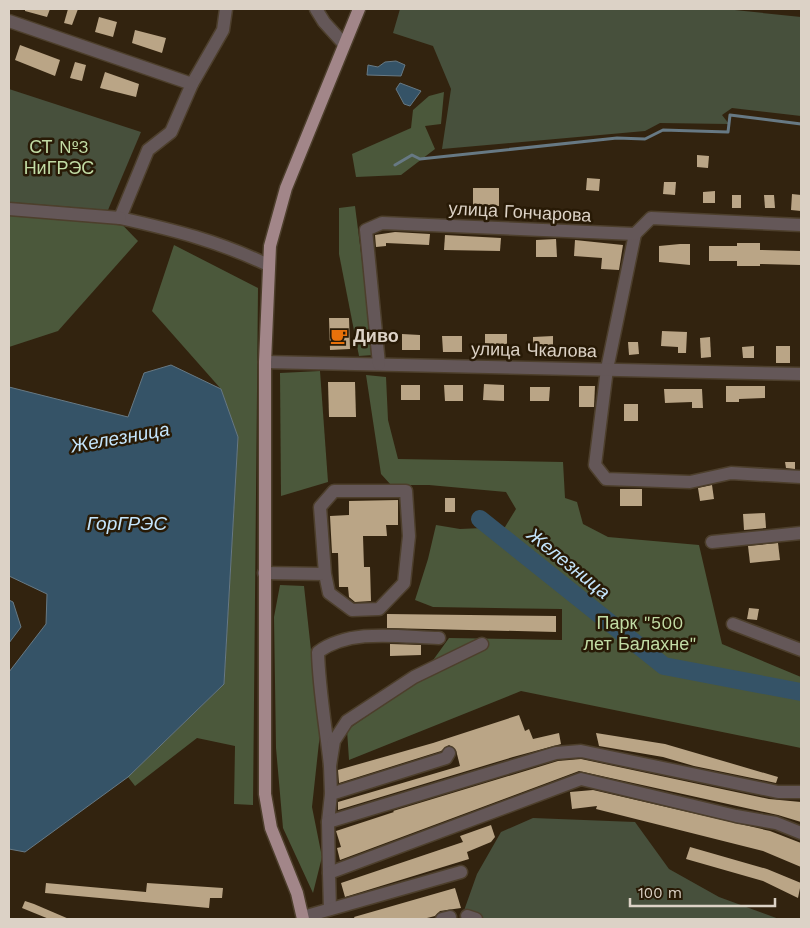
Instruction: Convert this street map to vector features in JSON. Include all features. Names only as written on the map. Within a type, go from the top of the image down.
[{"type":"main road","points":[[303,919],[297,893],[271,828],[265,794],[265,362],[268,265],[274,226],[286,188],[359,9]]},
{"type":"street","points":[[120,218],[148,150],[171,132],[192,84],[223,30],[226,9]]},
{"type":"street","points":[[316,9],[324,22],[344,44]]},
{"type":"street","points":[[9,21],[192,84]]},
{"type":"street","points":[[9,209],[120,218],[190,233],[238,250],[268,265]]},
{"type":"street","points":[[801,225],[651,218],[635,234],[607,369],[595,465],[606,479],[690,482],[730,473],[801,477]]},
{"type":"street","name":"улица Гончарова","points":[[379,364],[366,230],[382,223],[635,234]]},
{"type":"street","name":"улица Чкалова","points":[[265,362],[801,374]]},
{"type":"street","points":[[334,490],[406,490],[409,536],[404,583],[386,602],[379,609],[352,610],[329,593],[325,574],[320,507],[334,490]]},
{"type":"street","points":[[712,542],[801,533]]},
{"type":"street","points":[[264,573],[325,574]]},
{"type":"street","points":[[733,624],[801,650]]},
{"type":"street","points":[[330,909],[328,822],[331,794],[330,766],[326,722],[319,684],[318,652],[330,643],[356,636],[439,638]]},
{"type":"street","points":[[330,766],[334,741],[347,721],[414,677],[482,644]]},
{"type":"street","points":[[328,822],[556,753],[581,750],[778,792],[801,792]]},
{"type":"street","points":[[331,794],[446,758],[449,753]]},
{"type":"street","points":[[329,874],[582,779],[776,823],[801,833]]},
{"type":"street","points":[[303,919],[330,909],[461,872]]},
{"type":"green space","points":[[400,9],[725,9],[801,17],[801,116],[732,108],[722,115],[729,124],[660,123],[645,131],[442,149],[451,89],[433,46],[393,33]]},
{"type":"green space","name":"СТ №3 НиГРЭС","points":[[9,89],[141,132],[108,210],[9,202]]},
{"type":"green space","points":[[444,92],[441,124],[425,126],[435,149],[401,175],[356,177],[352,154],[411,128],[413,110],[429,96]]},
{"type":"green space","points":[[9,202],[108,210],[138,241],[58,331],[9,347]]},
{"type":"green space","points":[[355,206],[374,355],[359,356],[339,254],[339,208]]},
{"type":"green space","points":[[174,245],[258,288],[253,805],[234,804],[235,746],[197,738],[135,786],[128,777],[224,684],[238,437],[221,389],[152,311]]},
{"type":"green space","points":[[320,371],[328,482],[281,496],[280,373]]},
{"type":"green space","name":"Парк \"500 лет Балахне\"","points":[[366,375],[386,377],[388,420],[398,459],[563,462],[565,498],[577,502],[583,524],[608,537],[699,545],[722,644],[801,677],[801,748],[521,691],[349,760],[347,730],[418,681],[449,638],[562,640],[562,609],[433,607],[415,600],[436,525],[460,529],[505,527],[516,509],[506,492],[429,485],[391,485],[381,474]]},
{"type":"green space","points":[[280,585],[304,586],[320,733],[312,807],[322,857],[313,893],[283,828],[276,748],[274,617]]},
{"type":"green space","points":[[533,818],[635,822],[669,869],[719,897],[779,919],[461,919],[477,874],[501,832]]},
{"type":"water","points":[[396,61],[405,65],[401,76],[367,75],[368,65],[378,67],[385,62]]},
{"type":"water","points":[[400,83],[421,91],[410,106],[404,104],[396,89]]},
{"type":"water","name":"ГорГРЭС","points":[[171,365],[221,389],[238,437],[224,684],[128,777],[25,852],[9,849],[9,672],[46,624],[47,594],[9,576],[9,387],[128,417],[144,373]]},
{"type":"water","points":[[9,600],[13,602],[21,627],[9,643]]},
{"type":"building","points":[[25,9],[50,9],[47,17],[25,11]]},
{"type":"building","points":[[68,9],[78,9],[72,25],[64,23]]},
{"type":"building","points":[[99,17],[117,22],[113,37],[95,32]]},
{"type":"building","points":[[135,30],[166,38],[162,53],[132,43]]},
{"type":"building","points":[[20,45],[60,60],[55,76],[15,60]]},
{"type":"building","points":[[75,62],[86,65],[82,81],[70,78]]},
{"type":"building","points":[[105,72],[139,84],[136,97],[100,88]]},
{"type":"building","points":[[697,155],[709,156],[708,168],[697,167]]},
{"type":"building","points":[[587,178],[600,179],[599,191],[586,190]]},
{"type":"building","points":[[664,182],[676,182],[675,195],[663,194]]},
{"type":"building","points":[[473,188],[499,188],[499,206],[473,205]]},
{"type":"building","points":[[715,191],[715,203],[703,203],[703,192]]},
{"type":"building","points":[[792,194],[801,195],[801,211],[791,210]]},
{"type":"building","points":[[732,195],[741,195],[741,208],[732,208]]},
{"type":"building","points":[[764,195],[774,195],[775,208],[765,208]]},
{"type":"building","points":[[395,232],[430,234],[429,245],[386,243],[386,246],[376,247],[375,235]]},
{"type":"building","points":[[445,235],[501,238],[500,251],[444,250]]},
{"type":"building","points":[[556,239],[557,257],[536,257],[536,240]]},
{"type":"building","points":[[575,240],[623,245],[619,270],[601,269],[602,258],[574,256]]},
{"type":"building","points":[[737,243],[760,243],[760,250],[801,251],[801,265],[760,264],[760,266],[737,266],[737,261],[709,261],[709,246],[737,246]]},
{"type":"building","points":[[690,244],[690,265],[659,262],[659,246]]},
{"type":"building","points":[[329,318],[349,318],[350,349],[330,350]]},
{"type":"building","points":[[662,331],[687,332],[686,353],[678,353],[678,347],[661,346]]},
{"type":"building","points":[[402,334],[420,335],[420,350],[402,350]]},
{"type":"building","points":[[485,334],[507,334],[507,351],[485,351]]},
{"type":"building","points":[[442,336],[462,336],[462,352],[443,352]]},
{"type":"building","points":[[553,336],[553,350],[533,351],[533,337]]},
{"type":"building","points":[[710,337],[711,357],[701,358],[700,338]]},
{"type":"building","points":[[628,342],[638,342],[639,354],[629,355]]},
{"type":"building","points":[[754,346],[754,358],[743,358],[742,347]]},
{"type":"building","points":[[776,346],[790,346],[790,363],[776,363]]},
{"type":"building","points":[[328,382],[355,382],[356,417],[329,417]]},
{"type":"building","points":[[484,384],[504,385],[504,401],[483,400]]},
{"type":"building","points":[[401,385],[420,385],[420,400],[401,400]]},
{"type":"building","points":[[444,385],[463,385],[463,401],[445,401]]},
{"type":"building","points":[[579,386],[595,386],[594,407],[579,407]]},
{"type":"building","points":[[726,386],[765,386],[765,398],[739,399],[739,402],[726,402]]},
{"type":"building","points":[[530,387],[550,387],[549,401],[530,401]]},
{"type":"building","points":[[664,389],[702,389],[703,408],[692,408],[692,402],[665,403]]},
{"type":"building","points":[[624,404],[638,404],[638,421],[624,421]]},
{"type":"building","points":[[785,462],[795,462],[795,469],[786,468]]},
{"type":"building","points":[[712,485],[714,499],[700,501],[698,488]]},
{"type":"building","points":[[620,489],[642,489],[642,506],[620,506]]},
{"type":"building","points":[[445,498],[455,498],[455,512],[445,512]]},
{"type":"building","points":[[398,500],[398,525],[386,525],[387,536],[363,536],[364,567],[370,567],[371,601],[355,602],[349,597],[348,587],[339,587],[338,553],[332,553],[330,516],[349,515],[349,501]]},
{"type":"building","points":[[765,513],[766,528],[744,530],[743,514]]},
{"type":"building","points":[[778,543],[780,560],[750,563],[748,546]]},
{"type":"building","points":[[749,608],[759,609],[757,620],[747,619]]},
{"type":"building","points":[[387,614],[556,616],[556,632],[387,628]]},
{"type":"building","points":[[390,644],[421,645],[421,655],[390,656]]},
{"type":"building","points":[[519,715],[525,731],[529,729],[533,739],[559,733],[561,744],[338,810],[338,802],[460,766],[456,750],[449,745],[441,751],[339,783],[338,770],[433,743]]},
{"type":"building","points":[[596,733],[665,744],[778,777],[776,783],[694,766],[663,757],[599,746]]},
{"type":"building","points":[[581,759],[769,799],[801,802],[801,822],[778,815],[579,771],[340,860],[337,848],[341,847],[336,831],[393,811],[558,761]]},
{"type":"building","points":[[593,790],[770,831],[801,843],[801,867],[763,851],[596,809],[597,806],[572,809],[570,792]]},
{"type":"building","points":[[491,825],[495,837],[491,842],[467,852],[469,859],[345,897],[341,883],[463,842],[460,836]]},
{"type":"building","points":[[690,847],[767,869],[801,883],[798,898],[763,881],[686,859]]},
{"type":"building","points":[[46,883],[146,892],[147,883],[223,888],[222,898],[210,898],[209,908],[45,893]]},
{"type":"building","points":[[455,888],[461,908],[440,911],[435,916],[423,919],[355,919],[354,917]]},
{"type":"building","points":[[25,901],[69,919],[49,919],[22,908]]},
{"type":"waterway","points":[[395,165],[412,155],[420,159],[617,138],[645,139],[663,130],[728,132],[730,115],[801,124]]},
{"type":"waterway","name":"Железница","points":[[480,519],[664,666],[801,692]]},
{"type":"place","name":"Диво","points":[[339,336]]}]
